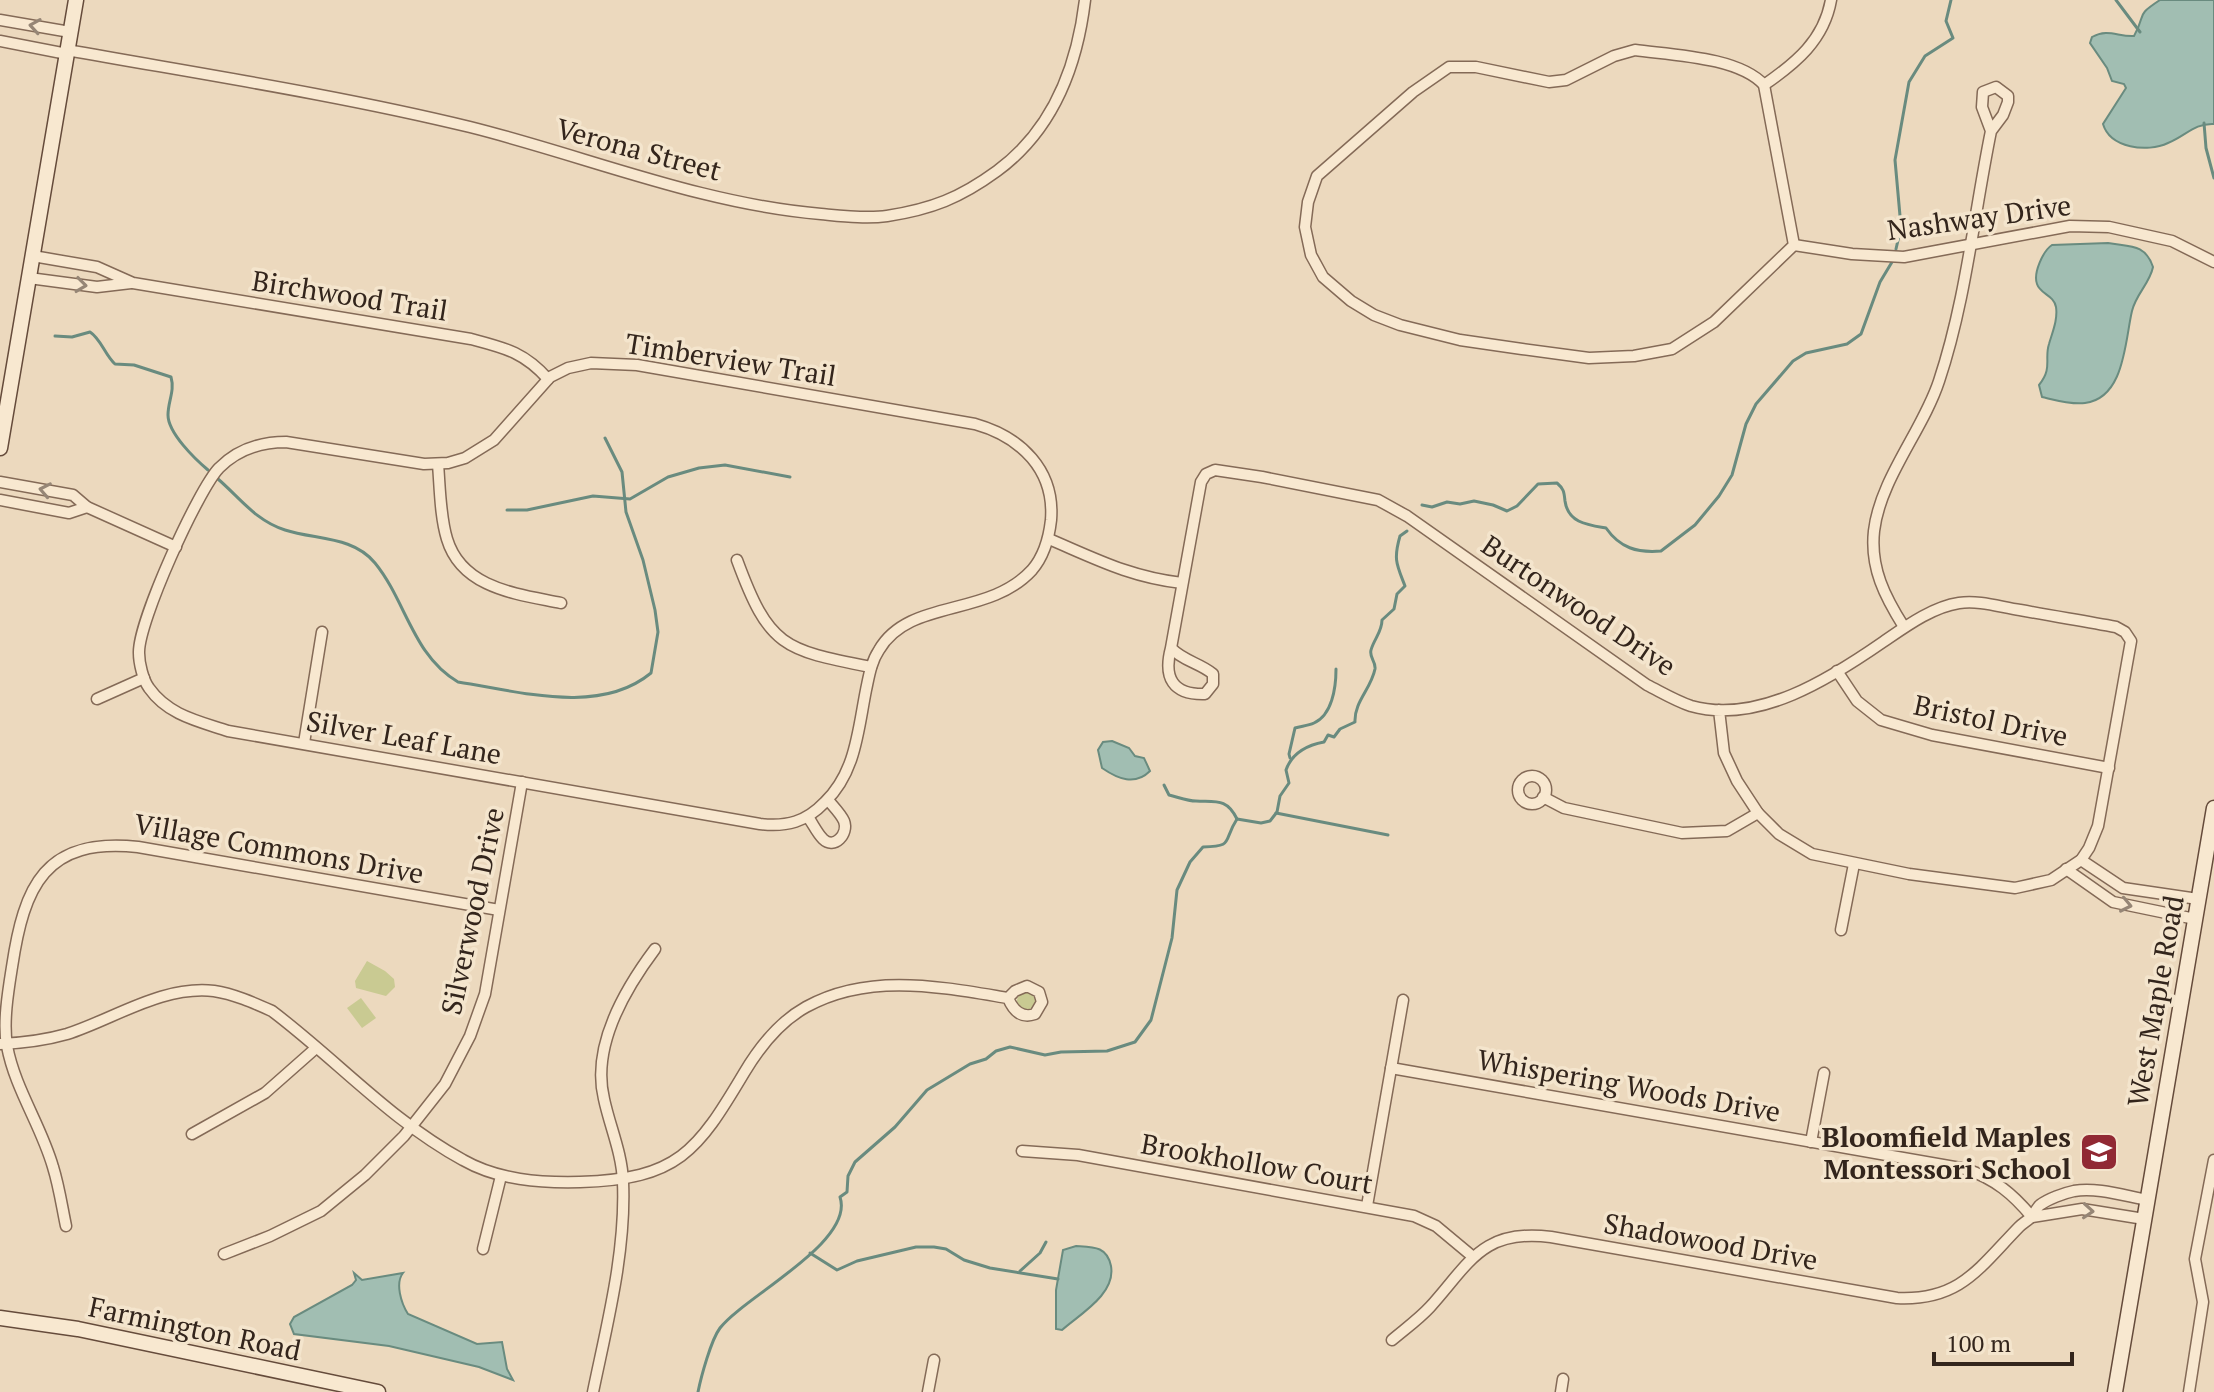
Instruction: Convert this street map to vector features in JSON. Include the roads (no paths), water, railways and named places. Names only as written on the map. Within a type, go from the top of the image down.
[{"type":"street","points":[[0,448],[4,393],[29,278],[76,0]]},
{"type":"street","name":"Verona Street","points":[[0,41],[409,113],[702,192],[786,211],[885,216],[937,206],[972,190],[1016,157],[1053,110],[1068,78],[1081,33],[1085,0]]},
{"type":"street","points":[[1764,85],[1791,67],[1811,48],[1831,0]]},
{"type":"street","points":[[0,20],[70,32]]},
{"type":"street","points":[[1635,50],[1735,67],[1755,74],[1764,85],[1794,245],[1714,322],[1672,349],[1634,356],[1589,358],[1491,344],[1400,325],[1374,315],[1351,301],[1323,277],[1311,255],[1305,227],[1308,202],[1317,176],[1413,92],[1449,67],[1476,67],[1549,82],[1566,80],[1614,56],[1635,50]]},
{"type":"street","points":[[1904,627],[1882,593],[1873,556],[1874,529],[1889,482],[1938,385],[1952,340],[1991,131]]},
{"type":"street","name":"Nashway Drive","points":[[1794,245],[1852,254],[1904,257],[2070,226],[2109,227],[2172,241],[2214,262]]},
{"type":"street","name":"Birchwood Trail","points":[[33,256],[97,267],[133,283],[471,339],[521,354],[548,379]]},
{"type":"street","name":"Birchwood Trail","points":[[29,278],[97,287],[133,283]]},
{"type":"street","name":"Timberview Trail","points":[[176,547],[218,469],[241,451],[267,443],[286,442],[424,464],[465,458],[494,440],[548,379],[568,368],[591,363],[637,365],[992,428],[1024,448],[1045,476],[1050,492],[1049,539]]},
{"type":"street","points":[[438,464],[447,541],[465,570],[482,583],[561,603]]},
{"type":"street","name":"Burtonwood Drive","points":[[1182,583],[1201,482],[1211,471],[1262,477],[1378,500],[1415,522],[1647,685],[1691,706],[1737,710],[1781,699],[1837,671],[1904,627],[1959,603],[1982,603],[2116,627],[2125,632],[2131,641],[2131,651],[2109,768]]},
{"type":"street","points":[[0,482],[73,495],[87,507],[176,547],[147,614],[139,652],[144,678],[97,699]]},
{"type":"street","points":[[0,500],[69,513],[87,507]]},
{"type":"street","points":[[828,800],[844,821],[844,834],[831,843],[824,841],[808,817],[836,792],[852,764],[871,667],[879,649],[891,634],[918,617],[984,601],[1018,582],[1033,569],[1049,539],[1118,570],[1149,580],[1182,583],[1171,648],[1168,667],[1172,682],[1185,692],[1205,694],[1213,684],[1213,674],[1203,666],[1189,662],[1171,648]]},
{"type":"street","points":[[737,560],[751,599],[763,621],[788,646],[871,667]]},
{"type":"street","points":[[304,743],[322,632]]},
{"type":"street","name":"Bristol Drive","points":[[1837,671],[1857,701],[1881,720],[1932,735],[2109,768]]},
{"type":"street","name":"Silver Leaf Lane","points":[[144,678],[148,688],[173,713],[228,731],[760,824],[794,824],[808,817]]},
{"type":"street","points":[[1719,710],[1724,753],[1737,781],[1758,813],[1792,844],[1812,854],[1854,864],[1971,884],[2015,888],[2051,880],[2081,860],[2098,826],[2109,768]]},
{"type":"street","name":"Silverwood Drive","points":[[224,1254],[321,1211],[365,1175],[411,1128],[445,1084],[470,1036],[485,994],[522,782]]},
{"type":"street","points":[[1543,797],[1564,808],[1682,833],[1727,831],[1758,813]]},
{"type":"street","name":"West Maple Road","points":[[2115,1392],[2214,808]]},
{"type":"street","name":"Village Commons Drive","points":[[66,1226],[53,1165],[3,1044],[16,940],[26,900],[39,880],[59,861],[77,850],[98,845],[138,847],[499,910]]},
{"type":"street","points":[[2081,860],[2123,888],[2198,899]]},
{"type":"street","points":[[1841,930],[1854,864]]},
{"type":"street","points":[[2066,869],[2113,902],[2195,919]]},
{"type":"street","points":[[593,1392],[621,1238],[624,1180],[616,1138],[603,1097],[602,1069],[614,1018],[634,977],[655,949]]},
{"type":"street","points":[[3,1044],[66,1035],[150,1000],[174,994],[213,991],[272,1011],[411,1128],[465,1162],[501,1176],[557,1183],[624,1180],[653,1173],[696,1146],[765,1042],[787,1020],[809,1006],[850,991],[899,984],[1008,998]]},
{"type":"street","points":[[1367,1206],[1403,1000]]},
{"type":"street","points":[[192,1134],[265,1093],[316,1048]]},
{"type":"street","name":"Whispering Woods Drive","points":[[1391,1068],[1977,1173],[2008,1191],[2032,1217]]},
{"type":"street","points":[[1811,1142],[1824,1073]]},
{"type":"street","name":"Brookhollow Court","points":[[1022,1151],[1078,1155],[1367,1206],[1425,1220],[1472,1256]]},
{"type":"street","points":[[2189,1392],[2203,1302],[2195,1259],[2213,1167]]},
{"type":"street","points":[[483,1249],[501,1176]]},
{"type":"street","name":"Shadowood Drive","points":[[1392,1340],[1431,1306],[1472,1256],[1502,1240],[1539,1235],[1897,1298],[1924,1298],[1971,1279],[2020,1225],[2032,1217],[2039,1205],[2077,1191],[2098,1191],[2148,1200]]},
{"type":"street","points":[[2032,1217],[2082,1209],[2144,1219]]},
{"type":"street","name":"Farmington Road","points":[[0,1318],[78,1329],[378,1392]]},
{"type":"street","points":[[928,1392],[934,1360]]},
{"type":"street","points":[[1561,1392],[1563,1379]]},
{"type":"waterway","points":[[1896,249],[1901,227],[1895,160],[1909,82],[1925,56],[1953,38],[1946,21],[1951,0]]},
{"type":"waterway","points":[[2116,0],[2140,32]]},
{"type":"waterway","points":[[2204,123],[2206,148],[2214,178]]},
{"type":"waterway","points":[[1422,505],[1432,507],[1447,502],[1460,504],[1474,501],[1507,511],[1517,506],[1538,484],[1557,483],[1563,491],[1570,514],[1575,518],[1606,528],[1630,548],[1661,551],[1695,525],[1719,496],[1732,475],[1746,424],[1756,404],[1793,361],[1806,353],[1847,344],[1861,334],[1880,282],[1892,262]]},
{"type":"waterway","points":[[55,336],[72,337],[90,332],[115,364],[134,365],[171,377],[168,415],[172,430],[208,470]]},
{"type":"waterway","points":[[218,479],[257,515],[275,526],[345,543],[366,554],[386,578],[430,658],[458,682],[532,694],[583,697],[607,694],[630,686],[651,673],[658,632],[643,560],[626,512],[622,472],[605,438]]},
{"type":"waterway","points":[[507,510],[527,510],[593,496],[630,499],[668,477],[699,468],[725,465],[790,477]]},
{"type":"waterway","points":[[1237,819],[1261,823],[1270,821],[1289,783],[1286,770],[1296,754],[1324,742],[1328,735],[1334,737],[1340,729],[1355,722],[1357,708],[1375,669],[1372,646],[1382,620],[1394,609],[1397,594],[1405,586],[1396,557],[1400,536],[1407,531]]},
{"type":"waterway","points":[[1290,758],[1295,728],[1314,723],[1329,707],[1336,669]]},
{"type":"waterway","points":[[1164,785],[1169,795],[1225,804],[1237,819]]},
{"type":"waterway","points":[[1276,813],[1388,835]]},
{"type":"waterway","points":[[698,1392],[720,1328],[815,1250],[831,1232],[840,1214],[840,1197],[847,1192],[848,1176],[855,1162],[895,1127],[927,1090],[970,1064],[1010,1047],[1045,1055],[1107,1051],[1135,1042],[1151,1020],[1172,938],[1177,890],[1190,862],[1203,847],[1224,844],[1237,819]]},
{"type":"waterway","points":[[1020,1271],[1040,1253],[1046,1242]]},
{"type":"waterway","points":[[810,1253],[837,1270],[857,1261],[916,1247],[934,1247],[990,1268],[1058,1279]]},
{"type":"place","name":"Bloomfield Maples Montessori School","points":[[2099,1152]]}]
